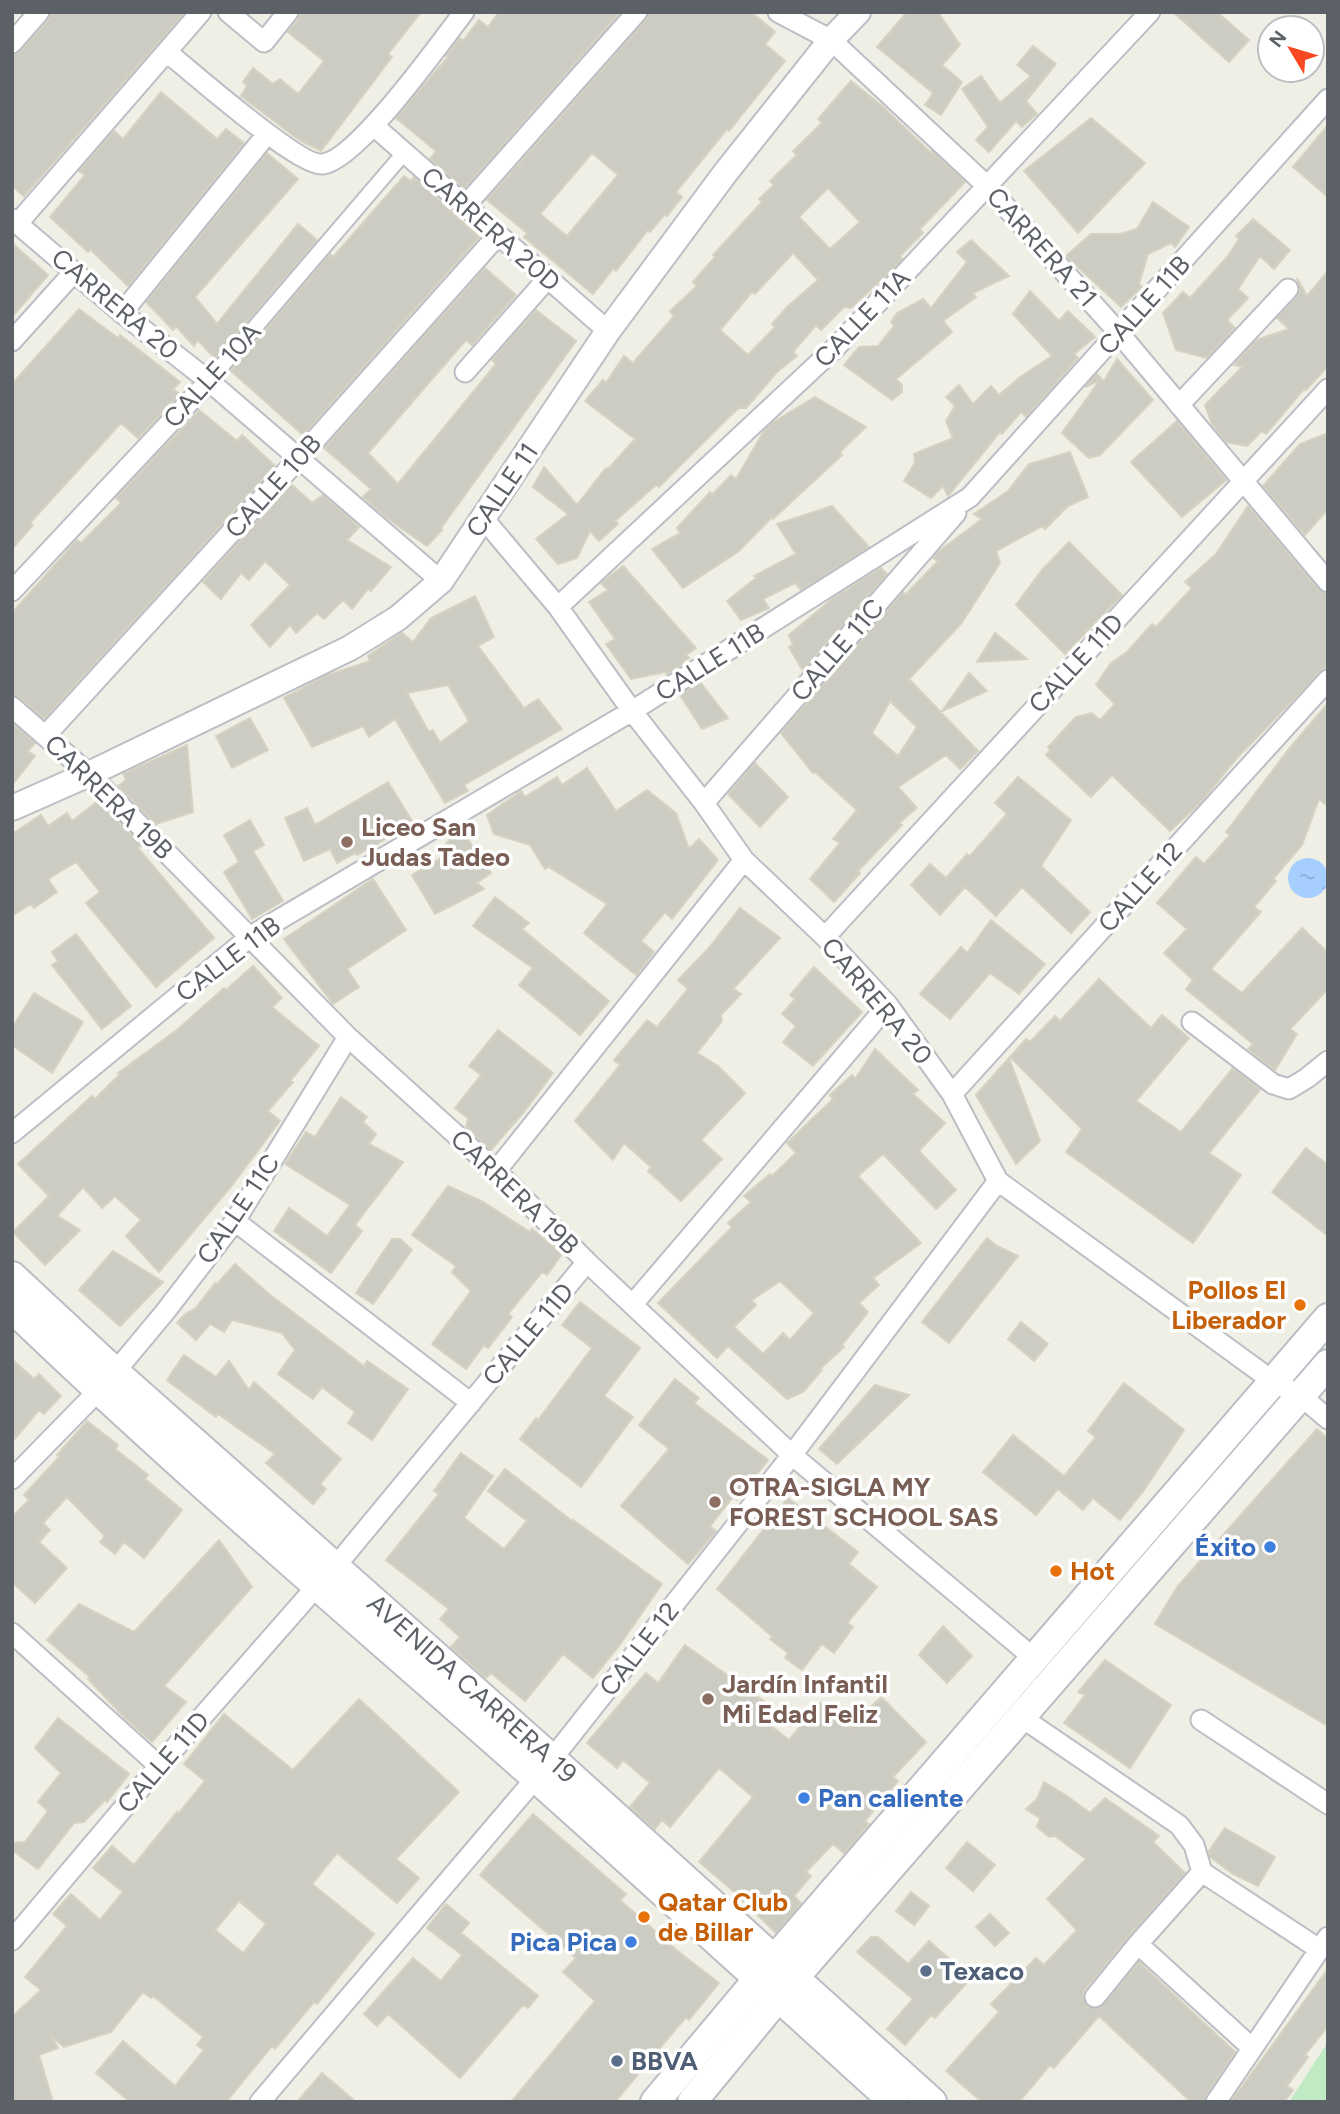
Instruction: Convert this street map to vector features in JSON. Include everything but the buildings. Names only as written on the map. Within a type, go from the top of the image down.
[{"type":"main road","name":"AVENIDA CARRERA 19","points":[[12,1276],[107,1381]]},
{"type":"main road","name":"AVENIDA CARRERA 19","points":[[12,1308],[107,1381],[776,1979],[932,2102]]},
{"type":"main road","points":[[692,2102],[776,1979],[1035,1659],[1328,1318]]},
{"type":"main road","points":[[655,2102],[776,1979],[1021,1717],[1328,1364]]},
{"type":"main road","name":"AVENIDA CARRERA 19","points":[[776,1979],[894,2102]]},
{"type":"street","points":[[12,43],[39,12]]},
{"type":"street","points":[[15,221],[168,53],[201,12]]},
{"type":"street","points":[[228,12],[264,42],[288,12]]},
{"type":"street","points":[[168,53],[267,134],[307,160],[322,164],[337,159],[374,126],[464,12]]},
{"type":"street","points":[[465,206],[637,12]]},
{"type":"street","name":"CARRERA 21","points":[[778,12],[831,40],[987,186],[1119,333],[1328,582]]},
{"type":"street","name":"CALLE 11","points":[[12,808],[89,774],[350,648],[398,618],[441,581],[608,331],[726,173],[831,40],[858,12]]},
{"type":"street","name":"CALLE 11A","points":[[558,607],[837,346],[1150,12]]},
{"type":"street","name":"CALLE 11B","points":[[12,1133],[251,936],[632,711],[970,497],[1328,99]]},
{"type":"street","name":"CARRERA 20D","points":[[374,126],[608,331]]},
{"type":"street","points":[[122,313],[267,134]]},
{"type":"street","name":"CALLE 10A","points":[[12,591],[209,381],[404,153]]},
{"type":"street","name":"CARRERA 20","points":[[15,221],[122,313],[209,381],[441,581]]},
{"type":"street","name":"CALLE 10B","points":[[47,735],[498,235]]},
{"type":"street","points":[[12,341],[74,272]]},
{"type":"street","points":[[466,372],[548,278]]},
{"type":"street","points":[[1179,405],[1288,289]]},
{"type":"street","name":"CALLE 11D","points":[[825,937],[1328,389]]},
{"type":"street","name":"CALLE 11C","points":[[704,803],[970,497]]},
{"type":"street","name":"CARRERA 20","points":[[483,518],[558,607],[744,860],[825,937],[888,1005],[952,1094],[998,1181],[1274,1382],[1301,1396],[1328,1419]]},
{"type":"street","name":"CALLE 12","points":[[952,1094],[1328,680]]},
{"type":"street","name":"CARRERA 19B","points":[[12,708],[47,735],[89,774],[348,1037],[496,1171],[587,1262],[792,1455],[1035,1659]]},
{"type":"street","points":[[496,1171],[744,860]]},
{"type":"street","points":[[633,1304],[888,1005]]},
{"type":"street","points":[[1192,1022],[1273,1084],[1289,1088],[1328,1061]]},
{"type":"street","name":"CALLE 11C","points":[[12,1479],[107,1381],[165,1312],[235,1221],[348,1037]]},
{"type":"street","name":"CALLE 12","points":[[260,2102],[543,1768],[792,1455],[998,1181]]},
{"type":"street","points":[[235,1221],[471,1403]]},
{"type":"street","name":"CALLE 11D","points":[[12,1940],[159,1766],[326,1577],[587,1262]]},
{"type":"street","points":[[12,1633],[159,1766]]},
{"type":"street","points":[[1021,1717],[1179,1825],[1194,1845],[1202,1872],[1323,1943],[1216,2102]]},
{"type":"street","points":[[1201,1720],[1328,1804]]},
{"type":"street","points":[[1095,1997],[1202,1872]]},
{"type":"street","points":[[1138,1944],[1252,2048]]},
{"type":"green space","points":[[1328,2042],[1328,2102],[1289,2102]]},
{"type":"water","points":[[1308,858],[1322,864],[1328,878],[1322,892],[1308,898],[1294,892],[1288,878],[1294,864]]},
{"type":"place","name":"Liceo San Judas Tadeo","points":[[347,842]]},
{"type":"place","name":"Pollos El Liberador","points":[[1300,1305]]},
{"type":"place","name":"OTRA-SIGLA MY FOREST SCHOOL SAS","points":[[715,1502]]},
{"type":"place","name":"Éxito","points":[[1270,1547]]},
{"type":"place","name":"Hot","points":[[1056,1571]]},
{"type":"place","name":"Jardín Infantil Mi Edad Feliz","points":[[708,1699]]},
{"type":"place","name":"Pan caliente","points":[[804,1798]]},
{"type":"place","name":"Qatar Club de Billar","points":[[644,1917]]},
{"type":"place","name":"Pica Pica","points":[[631,1942]]},
{"type":"place","name":"Texaco","points":[[926,1971]]},
{"type":"place","name":"BBVA","points":[[617,2061]]}]
